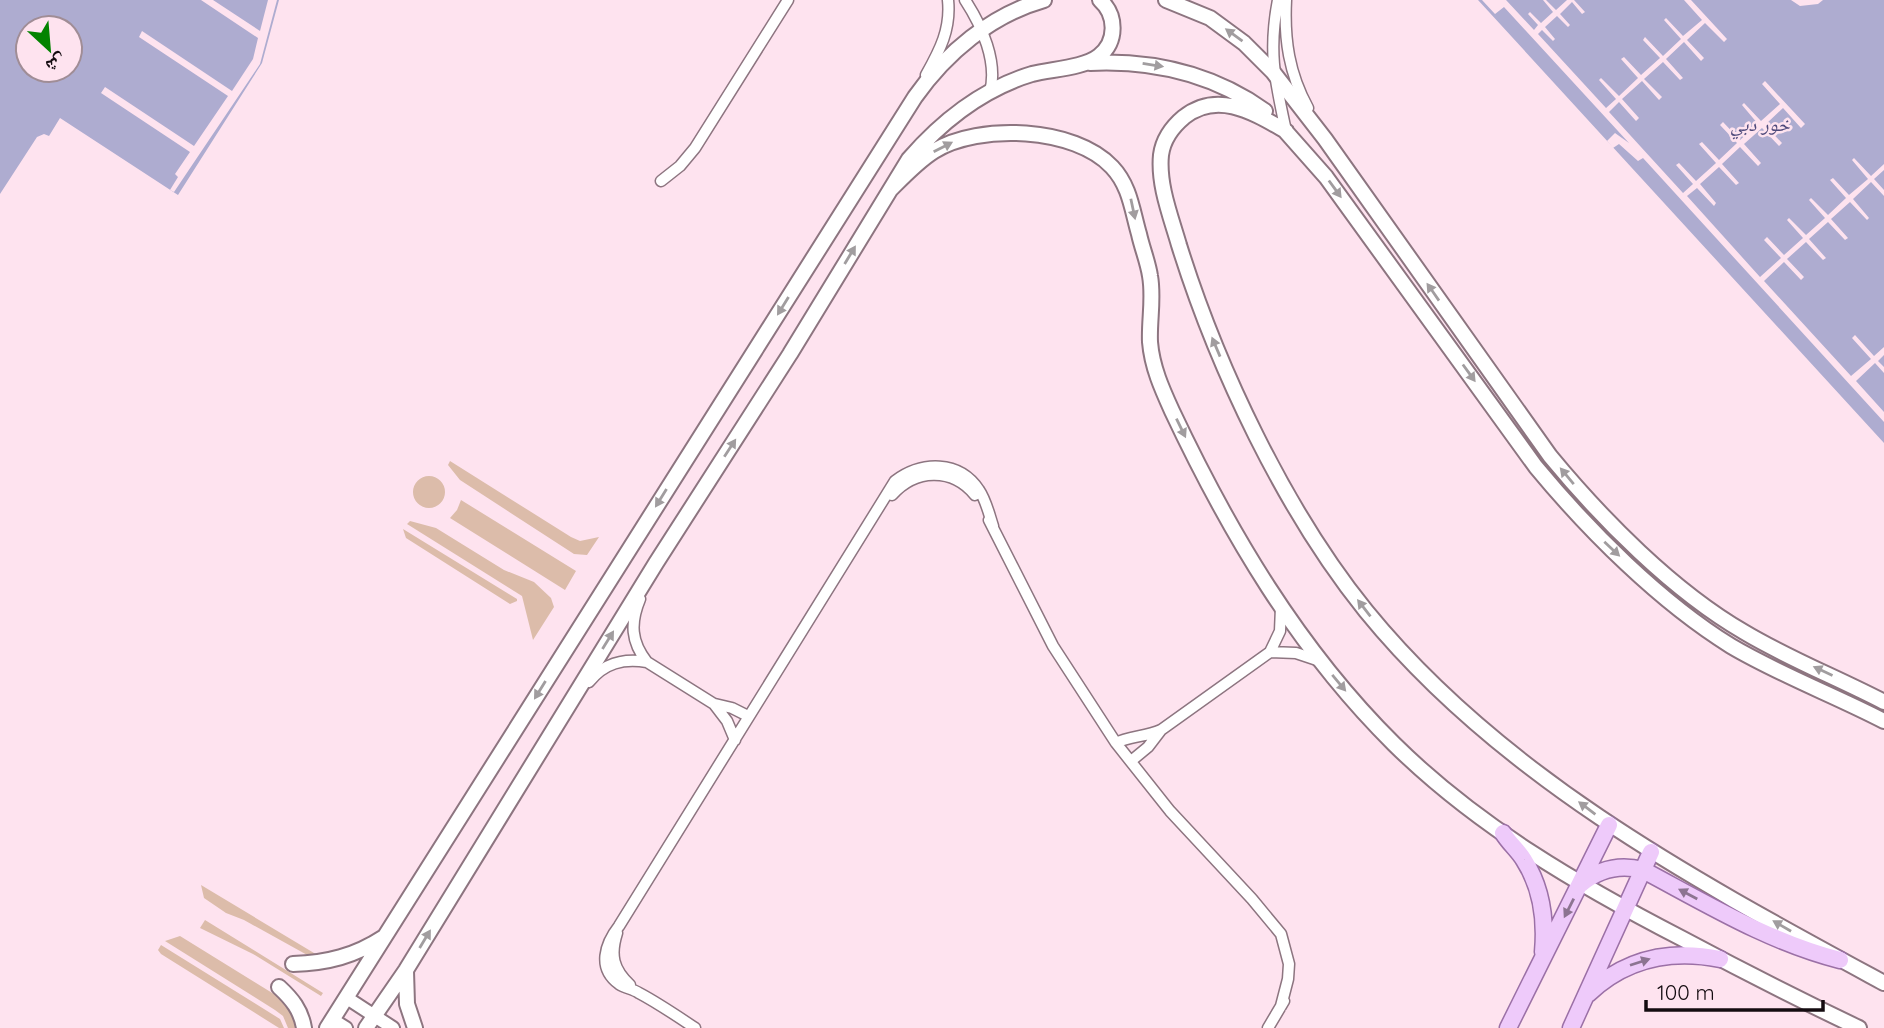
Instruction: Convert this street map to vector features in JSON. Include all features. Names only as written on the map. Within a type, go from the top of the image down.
[{"type":"main road","points":[[330,1024],[915,97],[947,57],[980,30],[1044,0]]},
{"type":"main road","points":[[370,1022],[406,970],[909,159],[951,117],[990,92],[1030,75],[1096,58],[1105,50],[1113,27],[1111,15],[1100,0]]},
{"type":"main road","points":[[1166,0],[1210,18],[1244,43],[1273,72],[1325,139],[1543,446],[1623,536],[1711,611],[1760,642],[1884,702]]},
{"type":"main road","points":[[1085,63],[1142,64],[1195,75],[1245,96],[1266,112],[1326,177],[1536,467],[1612,550],[1696,621],[1732,646],[1884,721]]},
{"type":"main road","points":[[1286,131],[1252,111],[1236,106],[1219,104],[1202,107],[1187,114],[1174,126],[1165,140],[1161,156],[1164,189],[1189,275],[1221,359],[1265,450],[1332,565],[1365,610],[1401,652],[1441,691],[1527,763],[1609,825],[1651,852],[1884,984]]},
{"type":"main road","points":[[890,190],[934,151],[957,140],[982,134],[1036,135],[1062,140],[1092,150],[1114,168],[1130,194],[1150,278],[1150,342],[1156,375],[1222,510],[1281,607],[1360,709],[1433,779],[1503,833],[1581,884],[1859,1028]]},
{"type":"main road","points":[[1508,1028],[1609,825]]},
{"type":"main road","points":[[1503,833],[1525,862],[1538,888],[1545,931],[1540,964]]},
{"type":"main road","points":[[1571,1028],[1651,852]]},
{"type":"main road","points":[[1581,884],[1596,874],[1613,868],[1643,870],[1782,942],[1840,960]]},
{"type":"main road","points":[[293,964],[334,961],[388,935]]},
{"type":"main road","points":[[1584,998],[1612,974],[1646,959],[1683,954],[1720,958]]},
{"type":"main road","points":[[406,970],[407,1004],[415,1028]]},
{"type":"main road","points":[[279,986],[293,1000],[302,1017],[304,1028]]},
{"type":"street","points":[[660,181],[680,166],[695,148],[788,0]]},
{"type":"street","points":[[915,97],[947,32],[950,15],[948,0]]},
{"type":"street","points":[[965,0],[988,47],[993,80],[990,92]]},
{"type":"street","points":[[1278,0],[1273,30],[1273,72],[1286,131]]},
{"type":"street","points":[[1286,0],[1285,33],[1292,71],[1298,90],[1325,139]]},
{"type":"street","points":[[695,1028],[638,992],[620,976],[614,965],[612,951],[619,926],[874,517],[888,490],[895,481],[915,469],[938,466],[961,472],[984,499],[993,526],[1053,646],[1116,743],[1177,820],[1276,928],[1286,948],[1289,972],[1281,1006],[1268,1028]]},
{"type":"street","points":[[656,563],[633,619],[635,642],[647,662],[714,704],[732,708],[748,716]]},
{"type":"street","points":[[1116,743],[1161,730],[1270,652],[1280,631],[1281,607]]},
{"type":"street","points":[[1270,652],[1296,653],[1321,661]]},
{"type":"street","points":[[556,725],[600,670],[622,660],[647,662]]},
{"type":"street","points":[[714,704],[727,721],[735,740]]},
{"type":"street","points":[[1131,761],[1148,747],[1161,730]]},
{"type":"street","points":[[347,998],[370,1022],[393,1028]]},
{"type":"street","points":[[330,1024],[346,1028]]},
{"type":"shaded area","points":[[450,461],[571,537],[580,541],[599,537],[587,555],[574,554],[460,480],[448,465]]},
{"type":"shaded area","points":[[429,476],[441,480],[445,492],[441,504],[429,508],[417,504],[413,492],[417,480]]},
{"type":"shaded area","points":[[461,500],[576,571],[565,590],[450,518]]},
{"type":"shaded area","points":[[410,521],[436,528],[504,570],[534,582],[551,598],[554,607],[533,640],[522,596],[407,524]]},
{"type":"shaded area","points":[[403,529],[517,601],[510,604],[406,538]]},
{"type":"shaded area","points":[[201,885],[319,958],[309,956],[226,913],[204,898]]},
{"type":"shaded area","points":[[205,920],[323,993],[321,996],[253,954],[200,928]]},
{"type":"shaded area","points":[[180,936],[282,999],[290,1006],[300,1028],[288,1028],[283,1016],[275,1010],[165,941]]},
{"type":"shaded area","points":[[161,945],[280,1019],[284,1028],[279,1028],[161,954],[158,950]]},
{"type":"water","points":[[0,0],[279,0],[262,63],[178,195],[60,118],[49,136],[44,134],[37,137],[0,194]]},
{"type":"water","name":"خور دبي","points":[[1478,0],[1791,0],[1800,6],[1818,4],[1823,0],[1884,0],[1884,443]]},
{"type":"pier","points":[[201,0],[213,0],[260,31],[268,0],[277,0],[260,64],[174,192],[170,190],[178,177],[175,174],[190,152],[101,93],[105,87],[194,146],[228,96],[139,37],[142,31],[232,91],[253,59],[258,38]]},
{"type":"pier","points":[[1482,0],[1506,0],[1534,30],[1538,25],[1528,14],[1530,12],[1541,23],[1553,12],[1543,0],[1556,10],[1567,0],[1574,0],[1585,12],[1582,14],[1572,2],[1560,14],[1570,25],[1568,27],[1557,16],[1545,27],[1555,39],[1553,41],[1542,30],[1538,34],[1606,108],[1616,99],[1599,80],[1601,78],[1619,96],[1638,78],[1621,59],[1624,57],[1641,75],[1660,58],[1643,40],[1645,37],[1663,56],[1681,39],[1664,20],[1666,18],[1683,36],[1702,20],[1684,0],[1691,0],[1727,39],[1724,42],[1705,23],[1687,40],[1704,58],[1701,61],[1684,42],[1666,59],[1683,78],[1680,80],[1663,62],[1644,79],[1662,97],[1659,100],[1642,81],[1622,99],[1639,118],[1636,121],[1619,102],[1609,112],[1683,193],[1693,184],[1676,165],[1679,163],[1696,181],[1716,163],[1699,144],[1702,142],[1719,160],[1737,143],[1720,125],[1723,122],[1740,140],[1758,124],[1742,105],[1744,103],[1761,121],[1780,104],[1762,84],[1765,81],[1805,124],[1801,128],[1783,108],[1765,125],[1782,143],[1779,146],[1762,128],[1744,144],[1761,163],[1758,166],[1740,147],[1722,164],[1739,183],[1736,185],[1719,167],[1700,184],[1716,203],[1714,206],[1697,188],[1687,196],[1760,277],[1781,258],[1764,240],[1767,237],[1784,255],[1803,238],[1787,220],[1789,218],[1806,235],[1825,218],[1809,200],[1811,198],[1828,215],[1846,198],[1830,180],[1833,178],[1849,195],[1868,179],[1852,160],[1854,158],[1871,176],[1884,164],[1884,170],[1874,179],[1884,190],[1884,196],[1871,182],[1853,199],[1869,218],[1867,220],[1850,202],[1831,219],[1848,238],[1845,240],[1828,222],[1809,239],[1826,258],[1823,260],[1806,242],[1787,259],[1804,277],[1801,280],[1784,262],[1764,281],[1851,376],[1871,359],[1852,338],[1855,335],[1874,356],[1884,347],[1884,355],[1878,361],[1884,367],[1884,373],[1875,363],[1856,381],[1884,412],[1884,422],[1643,158],[1638,161],[1619,144],[1613,148],[1607,141],[1615,133],[1629,143],[1504,7],[1495,14]]}]
